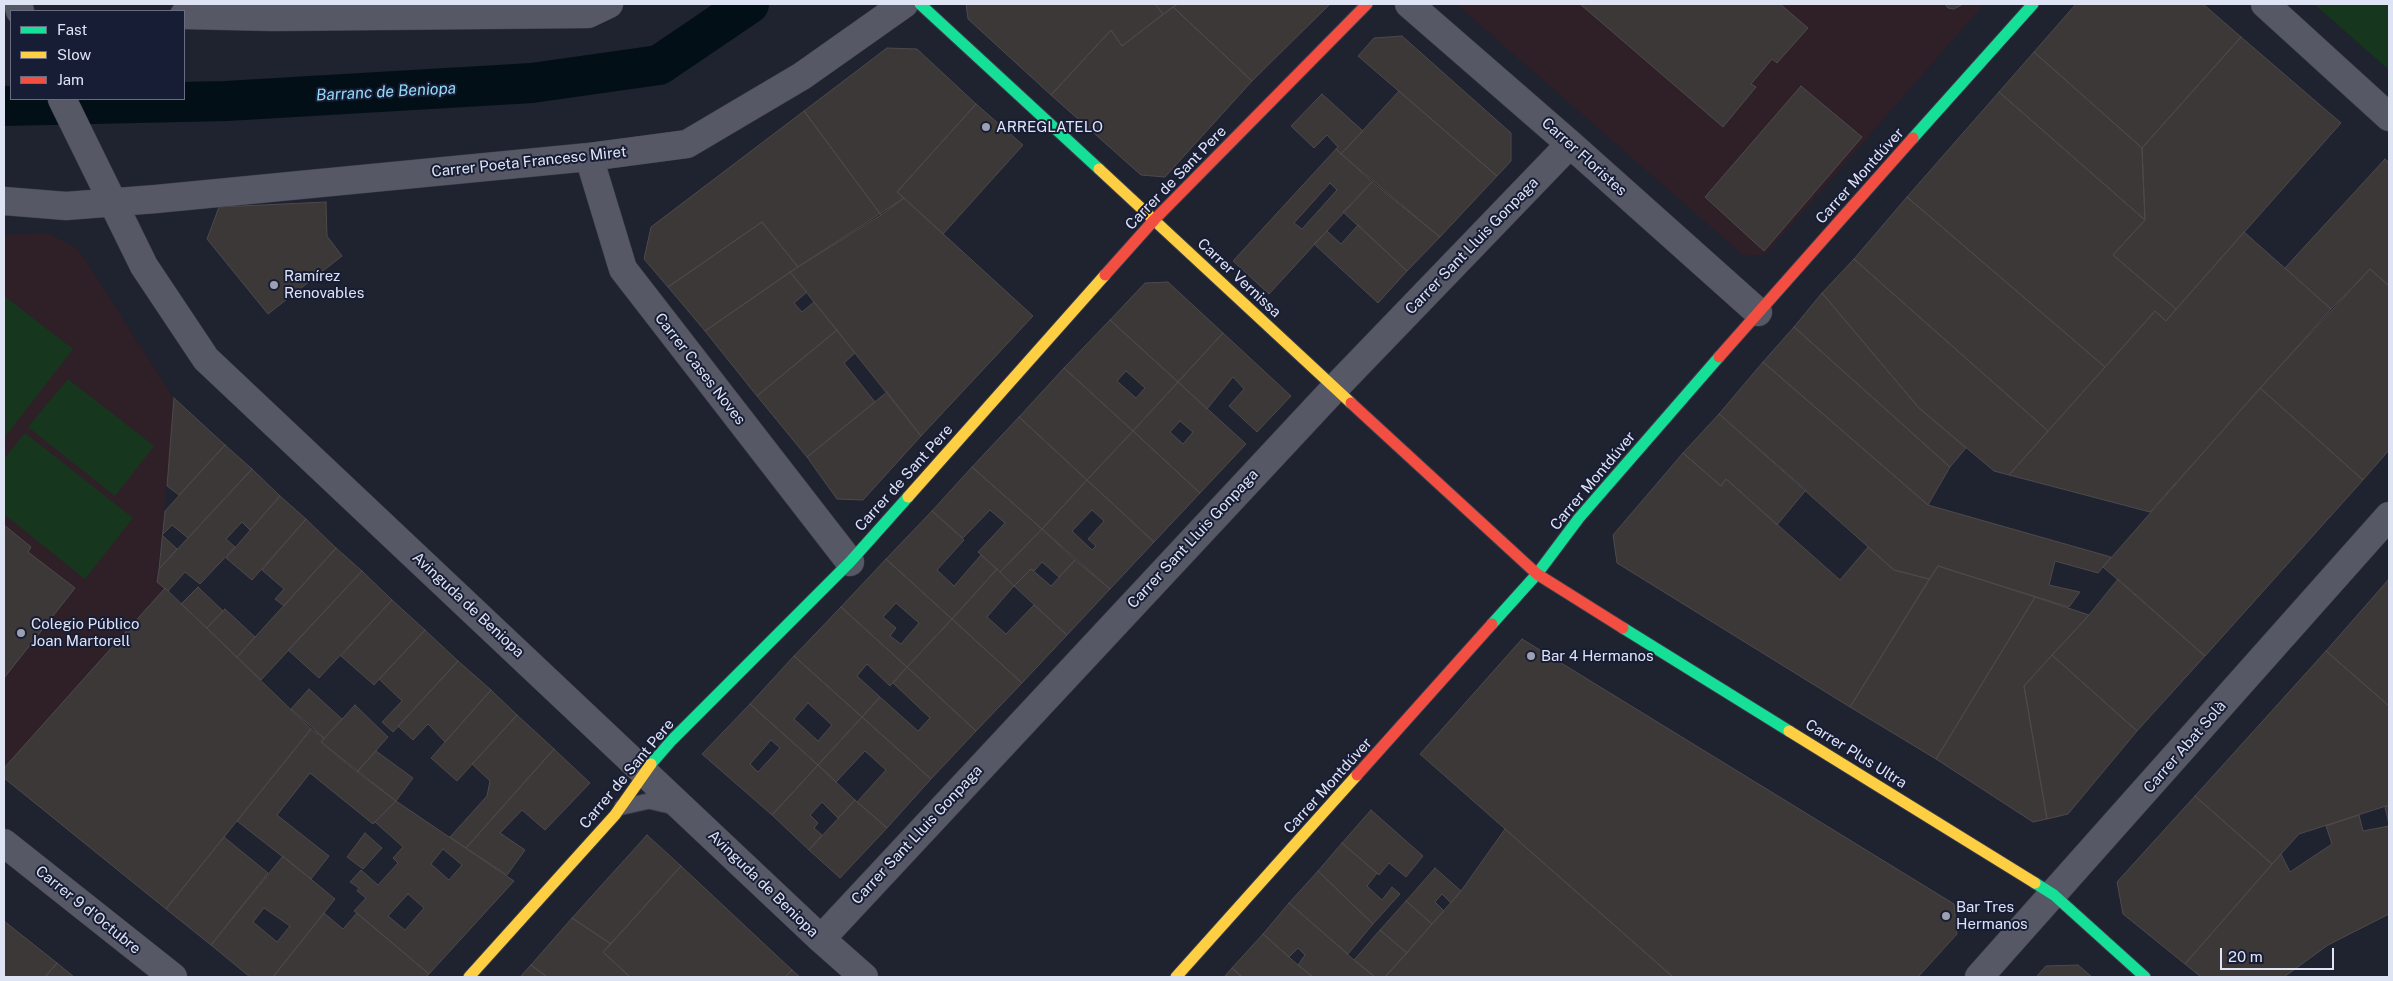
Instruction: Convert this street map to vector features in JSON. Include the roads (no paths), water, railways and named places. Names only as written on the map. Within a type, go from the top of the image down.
[{"type":"street","points":[[185,15],[283,17],[588,14],[609,4]]},
{"type":"street","name":"Carrer Poeta Francesc Miret","points":[[4,201],[66,206],[588,157],[687,144],[802,76],[904,4]]},
{"type":"street","name":"Carrer Vernissa","points":[[920,4],[1156,219],[1335,388],[1538,574]]},
{"type":"street","name":"Carrer de Sant Pere","points":[[469,977],[622,807],[645,772],[672,740],[850,562],[1156,219],[1367,4]]},
{"type":"street","name":"Carrer Floristes","points":[[1409,4],[1570,144],[1758,312]]},
{"type":"street","name":"Carrer Montdúver","points":[[1176,977],[1538,574],[1579,518],[1758,312],[2033,4]]},
{"type":"street","points":[[2264,4],[2389,117]]},
{"type":"street","name":"Avinguda de Beniopa","points":[[62,100],[144,266],[206,359],[821,939],[864,977]]},
{"type":"street","name":"Carrer Sant Lluis Gonpaga","points":[[821,939],[1335,388],[1570,144]]},
{"type":"street","name":"Carrer Cases Noves","points":[[588,157],[623,269],[850,562]]},
{"type":"street","name":"Carrer Abat Solà","points":[[1980,977],[2389,516]]},
{"type":"street","name":"Carrer Plus Ultra","points":[[1538,574],[2054,895],[2145,977]]},
{"type":"street","name":"Carrer 9 d'Octubre","points":[[4,843],[173,977]]},
{"type":"lane","points":[[622,807],[649,801],[686,810]]},
{"type":"waterway","name":"Barranc de Beniopa","points":[[4,106],[226,101],[532,83],[659,65],[749,4]]},
{"type":"place","name":"ARREGLATELO","points":[[986,127]]},
{"type":"place","name":"Ramírez Renovables","points":[[274,285]]},
{"type":"place","name":"Colegio Público Joan Martorell","points":[[21,633]]},
{"type":"place","name":"Bar 4 Hermanos","points":[[1531,656]]},
{"type":"place","name":"Bar Tres Hermanos","points":[[1946,916]]}]
